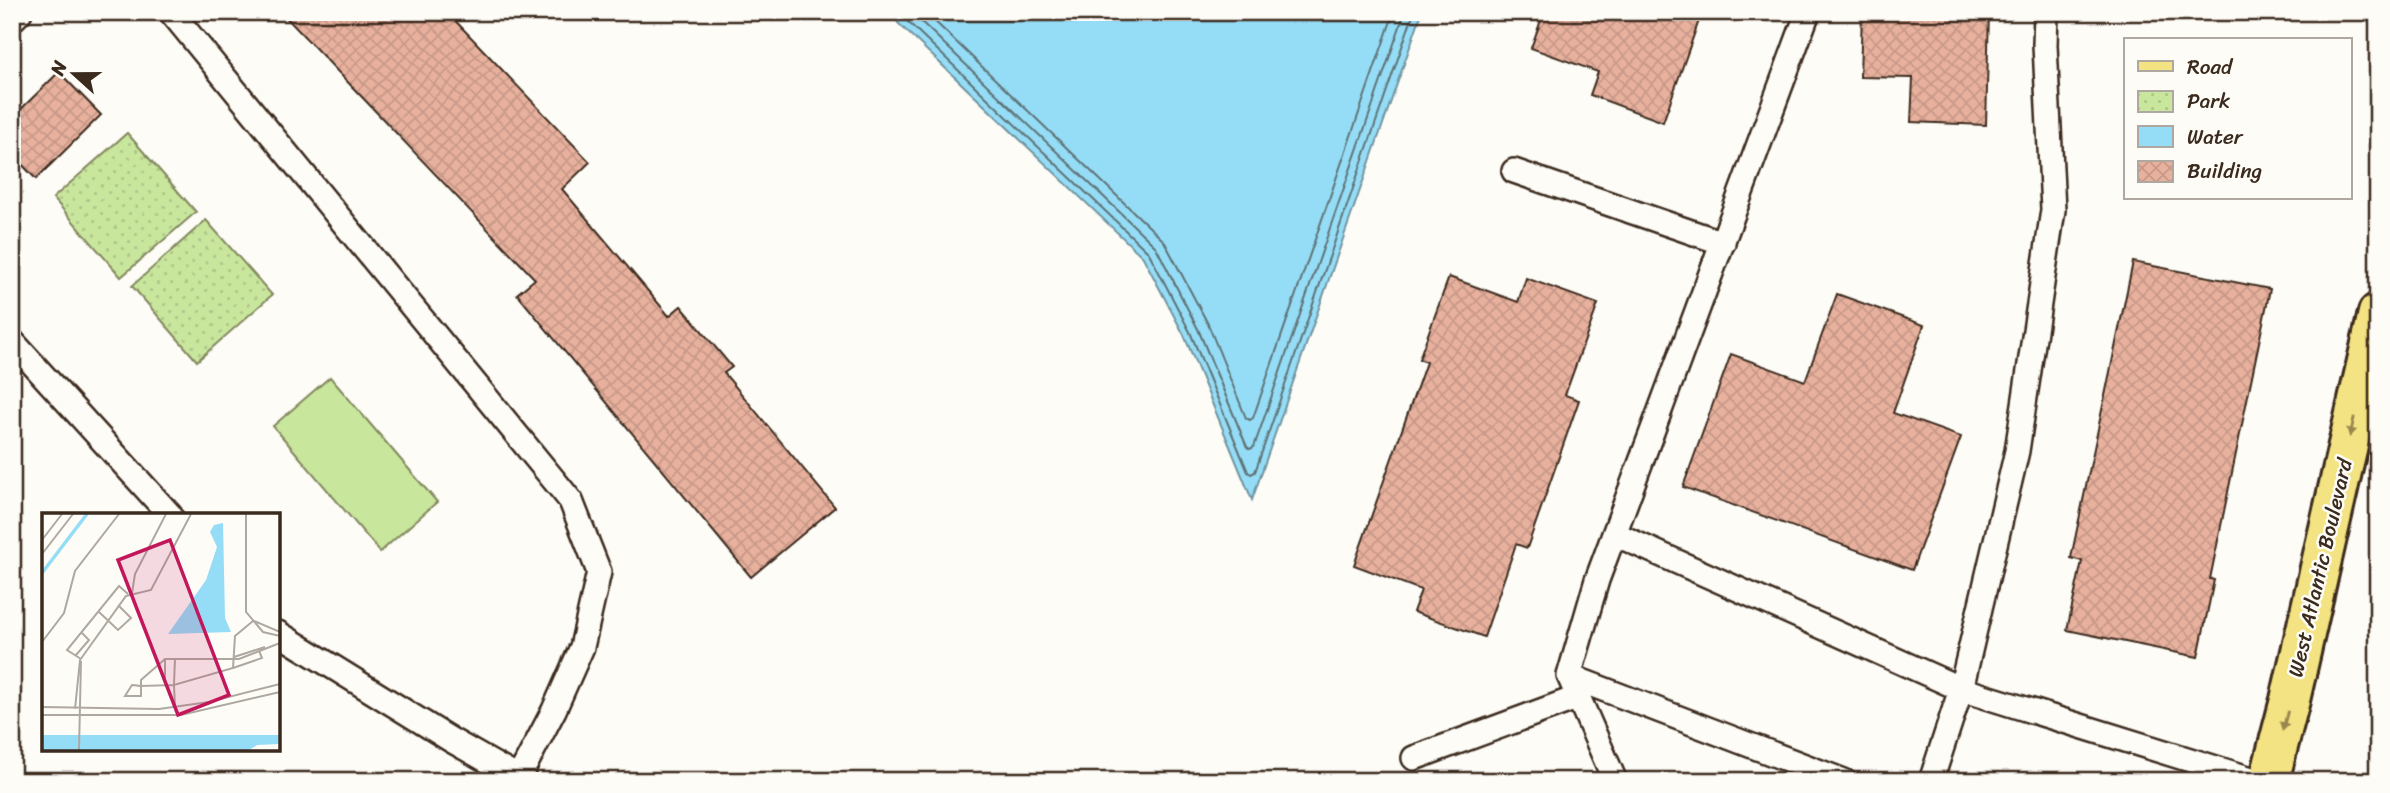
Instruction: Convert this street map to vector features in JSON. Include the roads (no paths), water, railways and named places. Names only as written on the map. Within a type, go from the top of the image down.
[{"type":"main road","name":"West Atlantic Boulevard","points":[[2269,781],[2378,313]]},
{"type":"lane","points":[[12,20],[19,12]]},
{"type":"lane","points":[[171,12],[570,500],[599,572],[583,647],[518,779],[280,634]]},
{"type":"lane","points":[[1615,781],[1569,676],[1597,580],[1808,12]]},
{"type":"lane","points":[[1931,781],[1961,690],[2017,451],[2053,210],[2045,45],[2046,12]]},
{"type":"lane","points":[[1514,171],[1723,243]]},
{"type":"lane","points":[[12,341],[168,513]]},
{"type":"lane","points":[[1615,534],[1961,690],[2258,781]]},
{"type":"lane","points":[[1569,676],[1844,781]]},
{"type":"lane","points":[[1414,758],[1578,697]]},
{"type":"water","points":[[894,12],[1422,12],[1252,500],[1184,335],[1143,257],[898,23]]}]
